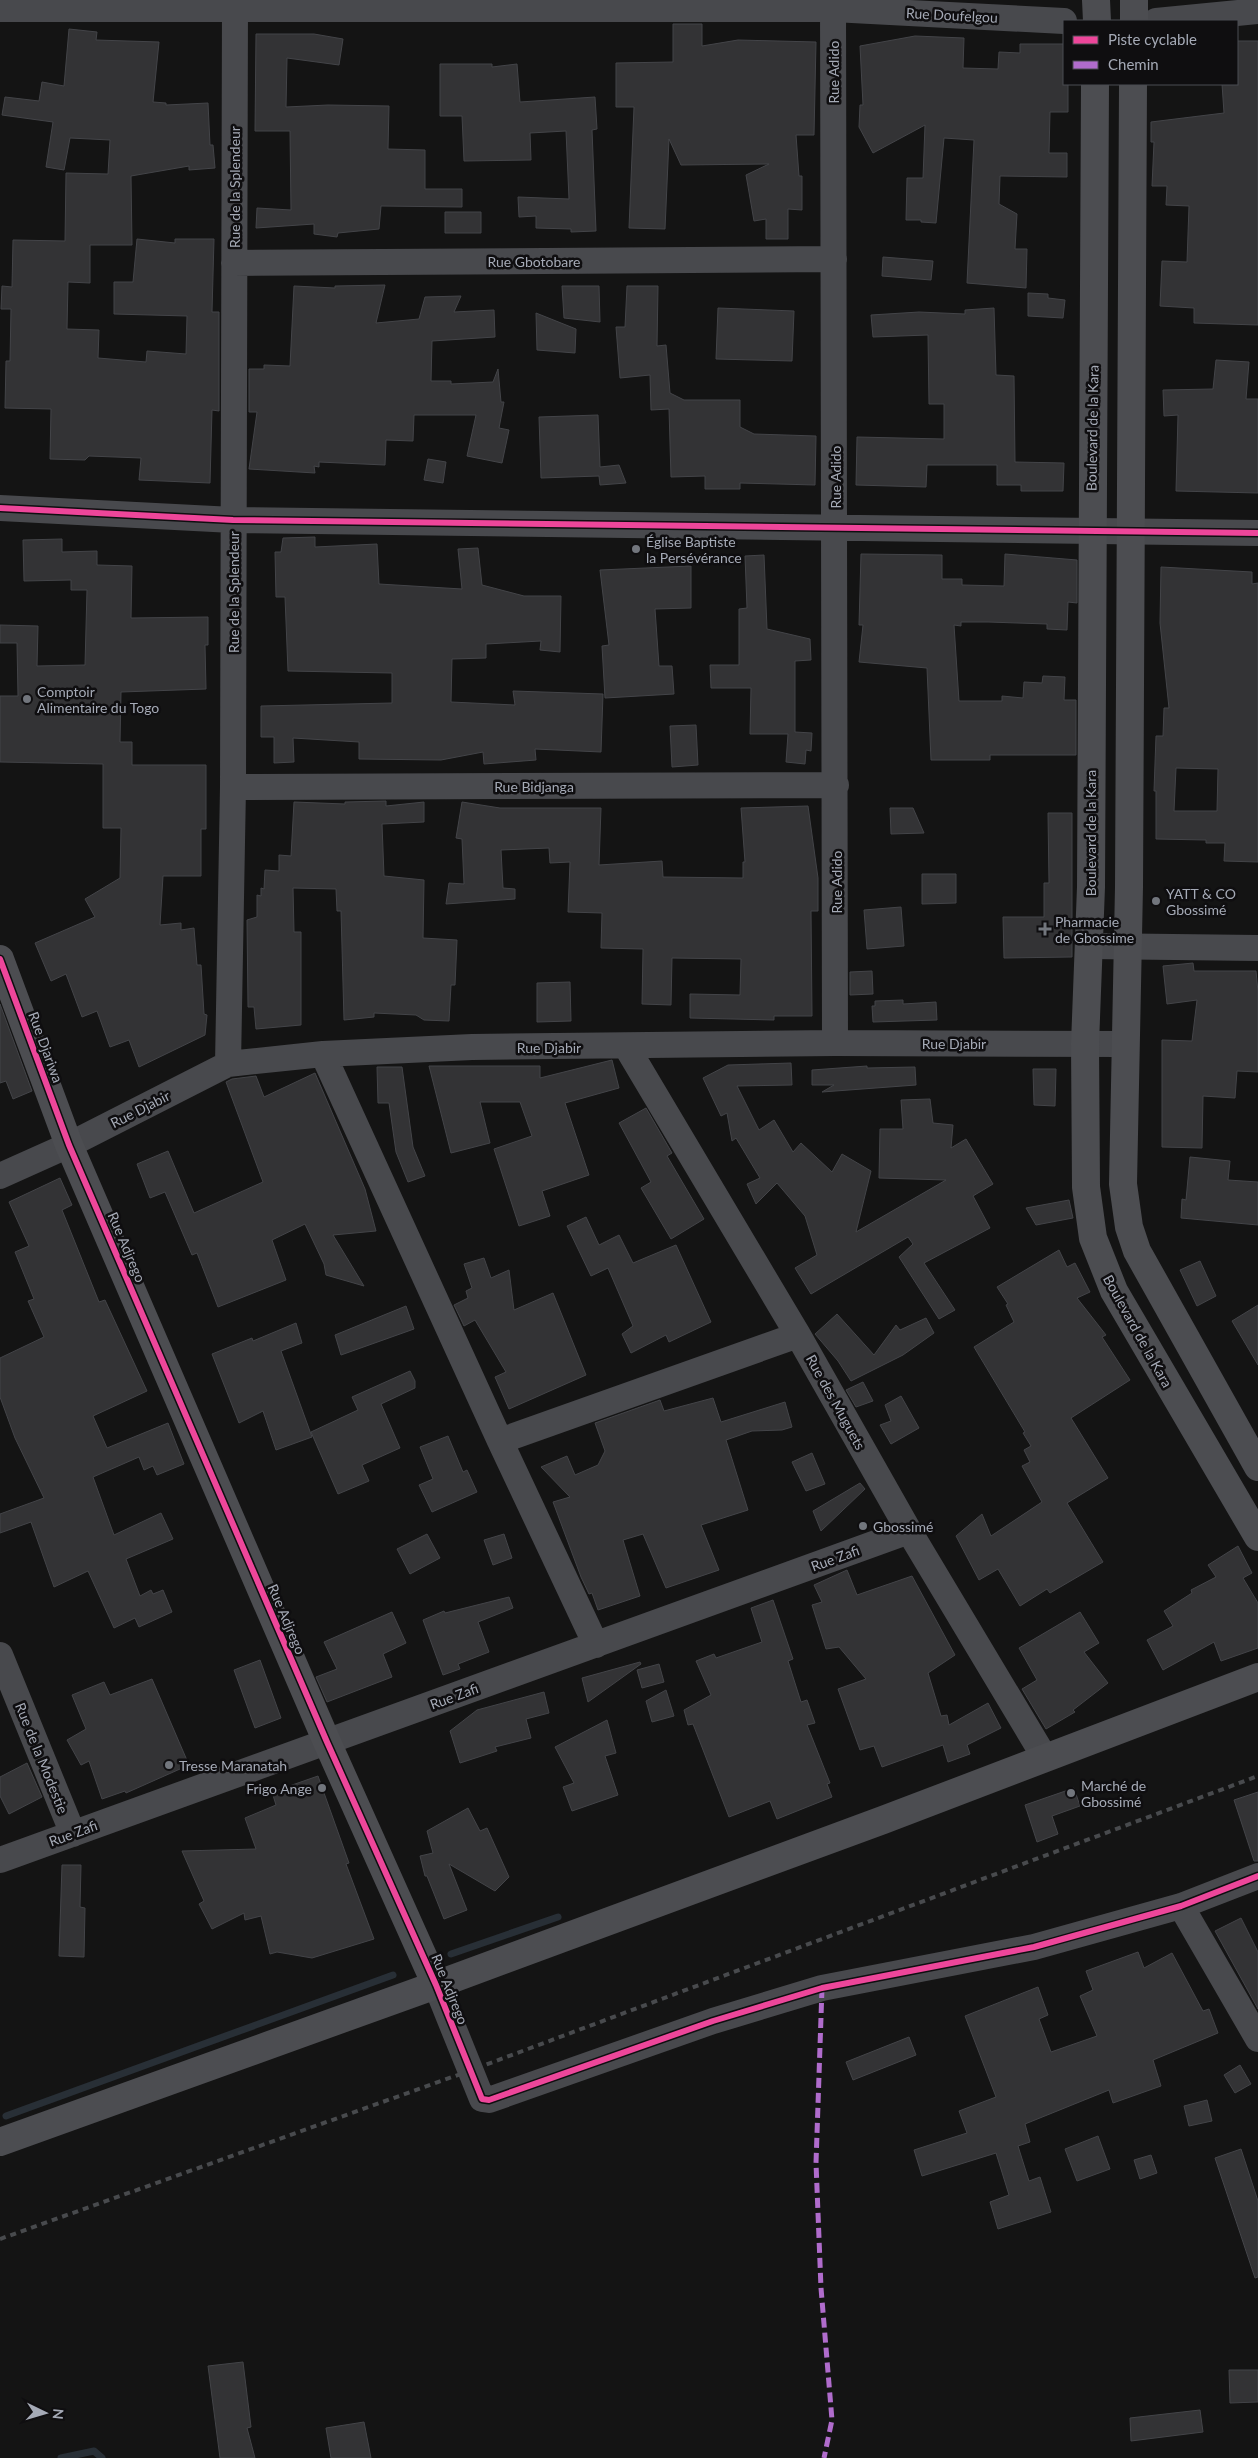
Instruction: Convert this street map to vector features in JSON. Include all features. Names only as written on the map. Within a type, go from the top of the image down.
[{"type":"main road","points":[[1096,0],[1096,20]]},
{"type":"main road","points":[[1134,0],[1134,20]]},
{"type":"main road","name":"Boulevard de la Kara","points":[[1095,85],[1089,946],[1085,1044],[1086,1187],[1091,1230],[1102,1265],[1141,1340],[1258,1537]]},
{"type":"main road","points":[[1133,85],[1124,1184],[1129,1227],[1136,1251],[1258,1467]]},
{"type":"main road","name":"Rue Djariwa","points":[[0,959],[69,1144]]},
{"type":"main road","name":"Rue Adjrego","points":[[69,1144],[327,1742],[436,1985]]},
{"type":"main road","points":[[0,2142],[436,1985],[1258,1677]]},
{"type":"street","name":"Rue Doufelgou","points":[[0,8],[235,4],[833,5],[1063,22]]},
{"type":"street","name":"Rue de la Splendeur","points":[[228,1064],[233,787],[235,4]]},
{"type":"street","name":"Rue Adido","points":[[833,5],[836,527],[835,1043]]},
{"type":"street","points":[[1166,20],[1258,11]]},
{"type":"street","name":"Rue Gbotobare","points":[[234,263],[834,259]]},
{"type":"street","points":[[0,508],[233,520],[1258,533]]},
{"type":"street","name":"Rue Bidjanga","points":[[233,787],[836,785]]},
{"type":"street","points":[[1089,946],[1258,948]]},
{"type":"street","name":"Rue Djabir","points":[[0,1176],[69,1144],[228,1064],[323,1054],[472,1047],[835,1043],[1124,1044]]},
{"type":"street","name":"Rue des Muguets","points":[[626,1046],[798,1335],[908,1531],[1045,1758]]},
{"type":"street","points":[[323,1054],[500,1441],[596,1645]]},
{"type":"street","points":[[500,1441],[798,1335]]},
{"type":"street","name":"Rue Zafi","points":[[0,1860],[908,1531]]},
{"type":"street","name":"Rue de la Modestie","points":[[0,1655],[73,1834]]},
{"type":"street","points":[[1258,1876],[1181,1906],[1258,2039]]},
{"type":"street","name":"Rue Adjrego","points":[[436,1985],[469,2071],[482,2099],[485,2100],[713,2021],[822,1988],[1034,1947],[1181,1906]]},
{"type":"building","points":[[673,24],[702,24],[702,46],[738,40],[816,42],[814,135],[796,135],[799,176],[802,176],[802,210],[788,209],[788,239],[766,239],[766,219],[754,221],[746,175],[769,164],[681,165],[669,139],[665,229],[629,228],[634,107],[616,107],[616,63],[673,62]]},
{"type":"building","points":[[69,29],[97,32],[96,40],[159,42],[153,102],[166,103],[166,105],[208,103],[210,145],[213,145],[215,168],[189,170],[189,166],[131,176],[132,245],[90,245],[90,283],[68,282],[67,329],[99,330],[98,358],[146,362],[147,351],[186,354],[187,316],[114,314],[114,282],[133,282],[137,239],[175,243],[175,239],[214,239],[212,312],[219,312],[219,411],[212,410],[210,483],[139,480],[141,458],[89,456],[85,460],[50,459],[51,409],[5,408],[6,361],[10,361],[11,309],[1,309],[2,286],[12,287],[13,240],[65,241],[66,173],[108,174],[110,140],[70,138],[64,170],[46,167],[53,122],[2,115],[5,97],[39,101],[42,82],[64,86]]},
{"type":"building","points":[[256,34],[314,34],[343,39],[339,65],[287,58],[286,107],[328,105],[389,106],[388,149],[425,150],[425,189],[462,189],[462,207],[381,206],[379,229],[338,233],[337,237],[314,234],[314,224],[256,228],[257,208],[291,210],[290,131],[255,131]]},
{"type":"building","points":[[915,36],[964,38],[963,68],[998,69],[999,52],[1020,53],[1020,44],[1063,44],[1063,85],[1068,85],[1068,112],[1050,112],[1049,153],[1067,153],[1067,177],[1000,176],[999,204],[1017,214],[1015,249],[1027,249],[1026,288],[967,283],[974,140],[944,138],[936,223],[906,220],[907,178],[923,178],[925,125],[873,153],[859,127],[860,105],[863,105],[860,46]]},
{"type":"building","points":[[1238,41],[1258,41],[1258,325],[1194,323],[1194,308],[1160,306],[1162,261],[1187,262],[1189,206],[1166,205],[1167,186],[1152,186],[1154,142],[1151,142],[1151,122],[1224,113],[1222,85],[1238,85]]},
{"type":"building","points":[[440,64],[492,64],[492,67],[517,64],[520,102],[595,97],[597,129],[592,130],[596,231],[571,232],[571,229],[536,228],[536,216],[519,217],[518,197],[569,199],[566,131],[530,133],[531,160],[464,161],[462,116],[440,116]]},
{"type":"building","points":[[445,212],[481,212],[481,233],[445,233]]},
{"type":"building","points":[[883,257],[933,261],[931,280],[882,276]]},
{"type":"building","points":[[385,285],[376,323],[419,319],[425,297],[461,296],[454,312],[494,310],[495,337],[432,341],[431,381],[451,381],[451,384],[493,382],[498,369],[501,402],[504,402],[499,428],[509,430],[502,463],[467,456],[476,415],[414,415],[413,441],[386,440],[385,465],[319,462],[319,467],[314,466],[315,473],[249,469],[257,412],[249,412],[249,369],[264,369],[264,365],[290,366],[294,286],[335,288],[335,286]]},
{"type":"building","points":[[562,286],[599,286],[600,322],[564,318]]},
{"type":"building","points":[[627,286],[658,286],[657,346],[666,345],[670,393],[684,400],[740,400],[740,427],[754,434],[816,436],[815,485],[740,483],[740,489],[705,489],[705,476],[671,477],[669,409],[651,410],[650,375],[620,378],[616,327],[625,327]]},
{"type":"building","points":[[1028,293],[1048,294],[1048,298],[1065,300],[1063,318],[1028,316]]},
{"type":"building","points":[[718,308],[794,311],[792,361],[716,359]]},
{"type":"building","points":[[994,308],[996,375],[1014,376],[1015,462],[1064,463],[1063,491],[1021,491],[1021,485],[997,485],[997,465],[927,465],[926,487],[856,485],[857,437],[944,439],[944,404],[929,404],[928,335],[873,337],[871,315],[919,312],[965,314],[965,310]]},
{"type":"building","points":[[536,313],[576,329],[575,353],[537,350]]},
{"type":"building","points":[[1216,360],[1249,362],[1246,399],[1258,399],[1258,493],[1176,491],[1178,415],[1164,416],[1163,390],[1213,389]]},
{"type":"building","points":[[598,415],[600,467],[619,465],[626,483],[600,485],[599,476],[541,478],[539,417]]},
{"type":"building","points":[[428,459],[446,462],[443,483],[424,480]]},
{"type":"building","points":[[315,537],[315,547],[377,544],[379,584],[462,589],[458,549],[478,548],[482,585],[524,596],[561,596],[560,652],[540,650],[541,641],[486,644],[486,658],[452,659],[451,702],[515,705],[513,691],[603,694],[601,752],[535,749],[536,760],[484,764],[483,752],[441,760],[359,759],[359,742],[293,738],[294,762],[274,763],[274,737],[261,737],[261,706],[392,703],[392,673],[288,671],[285,597],[276,597],[275,552],[281,552],[283,538]]},
{"type":"building","points":[[62,539],[62,552],[97,551],[97,565],[132,566],[131,618],[208,617],[208,645],[205,645],[206,689],[121,692],[120,742],[132,742],[132,765],[206,765],[206,829],[201,829],[201,876],[163,876],[160,925],[181,923],[181,930],[194,928],[197,965],[201,965],[204,1014],[207,1015],[205,1035],[139,1067],[129,1040],[110,1047],[97,1011],[82,1017],[66,974],[51,981],[35,943],[95,917],[85,899],[120,878],[121,828],[103,828],[103,764],[0,762],[0,696],[18,696],[17,643],[0,643],[0,625],[38,626],[37,666],[85,665],[87,590],[71,590],[71,580],[24,581],[23,540]]},
{"type":"building","points":[[861,554],[942,555],[942,579],[962,579],[962,585],[1004,586],[1005,554],[1077,560],[1077,603],[1068,602],[1067,630],[1047,629],[1047,624],[961,622],[961,626],[954,625],[959,701],[1002,701],[1002,696],[1023,698],[1024,682],[1042,683],[1043,676],[1065,677],[1064,700],[1076,700],[1076,755],[990,755],[990,760],[931,760],[927,668],[859,662],[863,625],[859,625]]},
{"type":"building","points":[[764,555],[767,629],[810,639],[811,660],[795,661],[795,732],[812,733],[811,751],[806,750],[805,764],[786,762],[788,734],[750,734],[751,688],[711,688],[710,665],[739,665],[739,609],[747,608],[745,556]]},
{"type":"building","points":[[691,566],[691,608],[655,609],[659,666],[672,666],[674,694],[605,698],[602,646],[609,645],[600,570]]},
{"type":"building","points":[[1161,567],[1252,572],[1252,584],[1258,583],[1258,862],[1224,861],[1225,843],[1206,843],[1206,840],[1156,839],[1156,791],[1154,791],[1156,736],[1163,736],[1164,708],[1169,708],[1160,623]],"holes":[[[1176,768],[1218,769],[1217,811],[1174,811]]]},
{"type":"building","points":[[696,725],[698,765],[672,767],[670,726]]},
{"type":"building","points":[[386,801],[386,806],[424,802],[424,822],[382,824],[384,876],[424,880],[423,938],[457,940],[455,985],[451,985],[449,1021],[424,1020],[416,1015],[374,1013],[374,1017],[344,1020],[341,911],[337,911],[336,889],[293,888],[294,932],[301,932],[301,1025],[256,1029],[254,1007],[248,1007],[247,920],[257,917],[257,895],[261,896],[261,888],[264,889],[265,870],[279,871],[279,855],[291,856],[294,802],[345,804],[345,802]]},
{"type":"building","points":[[462,802],[500,808],[601,808],[599,865],[662,861],[663,877],[743,878],[743,862],[745,862],[741,808],[808,806],[818,878],[818,911],[811,911],[812,1016],[774,1016],[774,1020],[690,1018],[690,994],[740,995],[741,959],[672,958],[671,1005],[642,1004],[643,949],[601,948],[602,913],[568,912],[570,862],[550,863],[549,848],[501,850],[503,888],[515,889],[515,899],[446,904],[449,883],[464,884],[462,839],[456,838]]},
{"type":"building","points":[[890,808],[913,808],[924,833],[891,834]]},
{"type":"building","points":[[1048,813],[1072,813],[1072,957],[1004,958],[1003,917],[1044,917],[1044,883],[1049,883]]},
{"type":"building","points":[[922,874],[956,874],[956,903],[922,904]]},
{"type":"building","points":[[901,907],[904,946],[867,949],[864,910]]},
{"type":"building","points":[[1193,963],[1194,971],[1256,971],[1258,992],[1258,1072],[1237,1071],[1235,1098],[1203,1096],[1202,1148],[1162,1147],[1162,1040],[1192,1041],[1197,1000],[1167,1004],[1163,966]]},
{"type":"building","points":[[872,971],[873,994],[850,995],[850,972]]},
{"type":"building","points":[[570,982],[571,1021],[537,1022],[537,983]]},
{"type":"building","points":[[903,1000],[903,1004],[936,1002],[937,1020],[873,1022],[872,1006],[875,1006],[875,1001]]},
{"type":"building","points":[[0,1004],[32,1091],[13,1099],[6,1081],[0,1083]]},
{"type":"building","points":[[612,1060],[619,1088],[565,1103],[589,1175],[542,1191],[550,1216],[519,1226],[494,1149],[532,1136],[520,1102],[480,1102],[490,1143],[451,1153],[429,1066],[540,1066],[540,1078]]},
{"type":"building","points":[[791,1063],[792,1085],[737,1086],[759,1130],[774,1120],[793,1152],[801,1143],[832,1172],[842,1154],[871,1171],[856,1232],[946,1180],[879,1178],[880,1129],[903,1129],[901,1100],[930,1099],[933,1123],[953,1125],[951,1148],[966,1139],[993,1184],[973,1196],[990,1228],[924,1263],[955,1310],[939,1319],[899,1257],[913,1244],[908,1237],[811,1294],[795,1268],[817,1255],[805,1216],[777,1183],[756,1204],[747,1184],[760,1178],[736,1138],[732,1141],[727,1113],[721,1116],[703,1078],[728,1065]]},
{"type":"building","points":[[867,1066],[867,1068],[915,1067],[916,1085],[822,1092],[834,1085],[812,1085],[812,1070]]},
{"type":"building","points":[[377,1067],[402,1067],[413,1147],[425,1176],[408,1182],[396,1152],[389,1103],[378,1103]]},
{"type":"building","points":[[1033,1069],[1056,1069],[1055,1106],[1034,1105]]},
{"type":"building","points":[[315,1073],[365,1189],[376,1231],[333,1235],[364,1286],[326,1275],[324,1264],[305,1224],[272,1240],[286,1280],[218,1307],[197,1253],[192,1255],[165,1192],[150,1198],[137,1164],[168,1151],[194,1213],[263,1182],[226,1082],[232,1079],[256,1076],[264,1097]]},
{"type":"building","points":[[646,1108],[672,1153],[667,1156],[704,1219],[671,1239],[641,1188],[651,1182],[619,1123]]},
{"type":"building","points":[[1190,1157],[1230,1161],[1228,1180],[1258,1182],[1258,1225],[1181,1218],[1182,1199],[1186,1200]]},
{"type":"building","points":[[60,1178],[72,1205],[62,1210],[99,1302],[105,1300],[147,1391],[93,1416],[107,1448],[168,1423],[184,1464],[157,1475],[153,1466],[144,1470],[139,1457],[93,1477],[114,1535],[161,1513],[173,1539],[126,1559],[140,1596],[151,1590],[153,1594],[163,1590],[172,1612],[139,1627],[135,1618],[114,1628],[88,1571],[54,1587],[31,1522],[0,1533],[0,1514],[44,1498],[15,1438],[0,1397],[0,1358],[44,1337],[28,1301],[34,1299],[15,1252],[29,1246],[9,1202]]},
{"type":"building","points":[[1069,1200],[1073,1218],[1036,1225],[1026,1208]]},
{"type":"building","points":[[586,1217],[599,1245],[619,1235],[633,1263],[676,1245],[711,1322],[669,1342],[666,1335],[631,1353],[622,1334],[633,1326],[608,1268],[591,1276],[567,1226]]},
{"type":"building","points":[[1059,1250],[1067,1267],[1075,1263],[1090,1292],[1077,1298],[1106,1335],[1102,1337],[1130,1380],[1071,1418],[1108,1478],[1067,1503],[1103,1562],[1050,1593],[1047,1589],[1020,1606],[998,1569],[979,1580],[956,1536],[982,1514],[991,1536],[1042,1502],[1022,1466],[1030,1462],[1024,1450],[1031,1446],[1023,1433],[1025,1432],[974,1347],[1014,1322],[1006,1305],[1008,1304],[997,1287]]},
{"type":"building","points":[[484,1258],[491,1278],[509,1270],[514,1310],[553,1293],[586,1375],[509,1409],[495,1377],[506,1372],[475,1320],[464,1326],[454,1305],[468,1298],[466,1291],[472,1288],[464,1264]]},
{"type":"building","points":[[1200,1261],[1216,1296],[1197,1306],[1180,1270]]},
{"type":"building","points":[[1258,1305],[1258,1365],[1232,1321]]},
{"type":"building","points":[[406,1306],[414,1329],[341,1355],[335,1335]]},
{"type":"building","points":[[837,1314],[874,1355],[896,1325],[900,1330],[926,1318],[934,1333],[903,1355],[851,1381],[838,1361],[815,1334]]},
{"type":"building","points":[[296,1323],[302,1343],[281,1351],[312,1437],[276,1450],[263,1411],[239,1423],[212,1354],[252,1338],[253,1341]]},
{"type":"building","points":[[410,1371],[415,1381],[415,1388],[381,1404],[400,1448],[362,1465],[369,1481],[338,1494],[311,1432],[358,1410],[352,1397]]},
{"type":"building","points":[[863,1382],[873,1401],[856,1407],[846,1390]]},
{"type":"building","points":[[901,1396],[919,1428],[891,1444],[880,1425],[891,1421],[885,1405]]},
{"type":"building","points":[[713,1398],[721,1422],[785,1402],[792,1427],[782,1430],[752,1431],[726,1440],[748,1510],[701,1525],[719,1570],[666,1588],[643,1534],[623,1540],[640,1596],[598,1610],[592,1593],[589,1594],[581,1577],[553,1502],[570,1497],[541,1467],[567,1456],[575,1475],[598,1465],[605,1451],[595,1423],[660,1400],[664,1411]]},
{"type":"building","points":[[448,1436],[463,1472],[467,1470],[477,1492],[432,1512],[419,1485],[433,1479],[420,1447]]},
{"type":"building","points":[[812,1453],[825,1484],[806,1491],[792,1462]]},
{"type":"building","points":[[860,1483],[865,1489],[821,1531],[813,1511]]},
{"type":"building","points":[[427,1534],[440,1558],[410,1574],[397,1549]]},
{"type":"building","points":[[504,1534],[512,1558],[493,1565],[484,1540]]},
{"type":"building","points":[[1238,1546],[1252,1573],[1243,1578],[1258,1603],[1258,1648],[1221,1661],[1214,1642],[1163,1670],[1147,1640],[1173,1626],[1164,1611],[1192,1593],[1191,1590],[1216,1577],[1208,1565]]},
{"type":"building","points":[[847,1570],[857,1595],[912,1576],[955,1655],[928,1673],[941,1716],[947,1715],[949,1725],[988,1703],[1001,1728],[967,1745],[970,1754],[948,1762],[943,1745],[882,1767],[874,1746],[860,1750],[838,1689],[866,1679],[839,1647],[826,1649],[812,1605],[822,1602],[814,1585]]},
{"type":"building","points":[[509,1597],[513,1608],[478,1622],[489,1652],[458,1664],[460,1669],[443,1675],[423,1620],[444,1611],[445,1613]]},
{"type":"building","points":[[773,1600],[793,1659],[788,1661],[801,1702],[807,1700],[815,1723],[807,1725],[830,1783],[827,1784],[832,1797],[777,1819],[770,1801],[729,1817],[693,1724],[688,1725],[684,1710],[711,1695],[696,1661],[714,1654],[716,1658],[762,1642],[751,1608]]},
{"type":"building","points":[[392,1612],[406,1643],[383,1654],[392,1677],[327,1702],[316,1677],[337,1669],[324,1642]]},
{"type":"building","points":[[1080,1612],[1099,1643],[1084,1652],[1108,1683],[1073,1710],[1075,1712],[1046,1729],[1022,1689],[1037,1680],[1019,1648]]},
{"type":"building","points":[[260,1660],[281,1718],[255,1728],[234,1670]]},
{"type":"building","points":[[640,1662],[641,1664],[588,1702],[582,1678]]},
{"type":"building","points":[[659,1664],[664,1682],[642,1688],[637,1670]]},
{"type":"building","points":[[152,1679],[189,1765],[126,1793],[125,1791],[102,1799],[89,1761],[81,1765],[67,1740],[86,1729],[72,1695],[104,1682],[110,1695]]},
{"type":"building","points":[[666,1690],[674,1716],[652,1722],[646,1701]]},
{"type":"building","points":[[544,1692],[549,1713],[526,1719],[531,1738],[495,1747],[497,1751],[460,1763],[450,1731],[477,1710]]},
{"type":"building","points":[[607,1720],[616,1753],[605,1756],[618,1795],[572,1811],[563,1787],[574,1783],[555,1747]]},
{"type":"building","points":[[27,1763],[42,1797],[9,1814],[0,1796],[0,1777]]},
{"type":"building","points":[[318,1776],[349,1863],[346,1864],[374,1939],[312,1958],[277,1952],[270,1954],[261,1916],[245,1920],[244,1913],[212,1929],[199,1904],[204,1901],[182,1851],[256,1849],[245,1818],[276,1805],[272,1792]]},
{"type":"building","points":[[1074,1788],[1080,1806],[1052,1816],[1058,1834],[1037,1842],[1025,1805]]},
{"type":"building","points":[[1258,1792],[1258,1861],[1254,1861],[1234,1800]]},
{"type":"building","points":[[468,1808],[480,1831],[487,1828],[509,1877],[495,1891],[449,1864],[467,1910],[444,1919],[427,1876],[425,1876],[420,1856],[433,1853],[427,1831]]},
{"type":"building","points":[[62,1865],[81,1865],[80,1907],[85,1908],[84,1957],[59,1956]]},
{"type":"building","points":[[1241,1918],[1258,1952],[1258,2009],[1215,1931]]},
{"type":"building","points":[[1138,1952],[1144,1968],[1172,1953],[1203,2011],[1209,2009],[1218,2033],[1153,2060],[1161,2086],[1113,2103],[1109,2090],[1025,2124],[1030,2142],[1018,2146],[1029,2181],[1040,2177],[1051,2212],[998,2229],[990,2202],[1009,2195],[996,2153],[922,2176],[914,2150],[967,2133],[959,2111],[996,2097],[965,2016],[1038,1987],[1048,2015],[1039,2019],[1051,2052],[1097,2036],[1080,1996],[1093,1990],[1086,1971]]},
{"type":"building","points":[[909,2037],[916,2055],[853,2080],[846,2062]]},
{"type":"building","points":[[1240,2065],[1251,2084],[1235,2093],[1224,2075]]},
{"type":"building","points":[[1207,2100],[1212,2121],[1189,2126],[1184,2106]]},
{"type":"building","points":[[1098,2136],[1110,2169],[1077,2181],[1065,2149]]},
{"type":"building","points":[[1241,2149],[1258,2201],[1258,2277],[1255,2278],[1215,2158]]},
{"type":"building","points":[[1151,2155],[1157,2173],[1140,2179],[1134,2160]]},
{"type":"building","points":[[243,2362],[251,2427],[247,2428],[255,2458],[220,2458],[208,2366]]},
{"type":"building","points":[[1229,2370],[1258,2370],[1258,2402],[1230,2403]]},
{"type":"building","points":[[1200,2410],[1203,2432],[1131,2441],[1130,2418]]},
{"type":"building","points":[[364,2422],[371,2458],[331,2458],[326,2428]]},
{"type":"waterway","points":[[451,1954],[558,1917]]},
{"type":"waterway","points":[[6,2116],[393,1975]]},
{"type":"waterway","points":[[61,2458],[94,2451],[102,2458]]},
{"type":"railway","points":[[0,2239],[469,2071],[1258,1776]]},
{"type":"marked path","points":[[822,1988],[816,2163],[821,2288],[832,2420],[824,2458]]},
{"type":"cycle path","points":[[0,508],[233,520],[1258,533]]},
{"type":"cycle path","points":[[0,959],[69,1145],[327,1742],[436,1985],[482,2099],[489,2100],[713,2021],[822,1988],[1034,1947],[1181,1906],[1258,1876]]},
{"type":"place","name":"Église Baptiste la Persévérance","points":[[636,549]]},
{"type":"place","name":"Comptoir Alimentaire du Togo","points":[[27,699]]},
{"type":"place","name":"YATT & CO Gbossimé","points":[[1156,901]]},
{"type":"place","name":"Pharmacie de Gbossime","points":[[1045,929]]},
{"type":"place","name":"Gbossimé","points":[[863,1526]]},
{"type":"place","name":"Tresse Maranatah","points":[[169,1765]]},
{"type":"place","name":"Frigo Ange","points":[[322,1788]]},
{"type":"place","name":"Marché de Gbossimé","points":[[1071,1793]]}]
